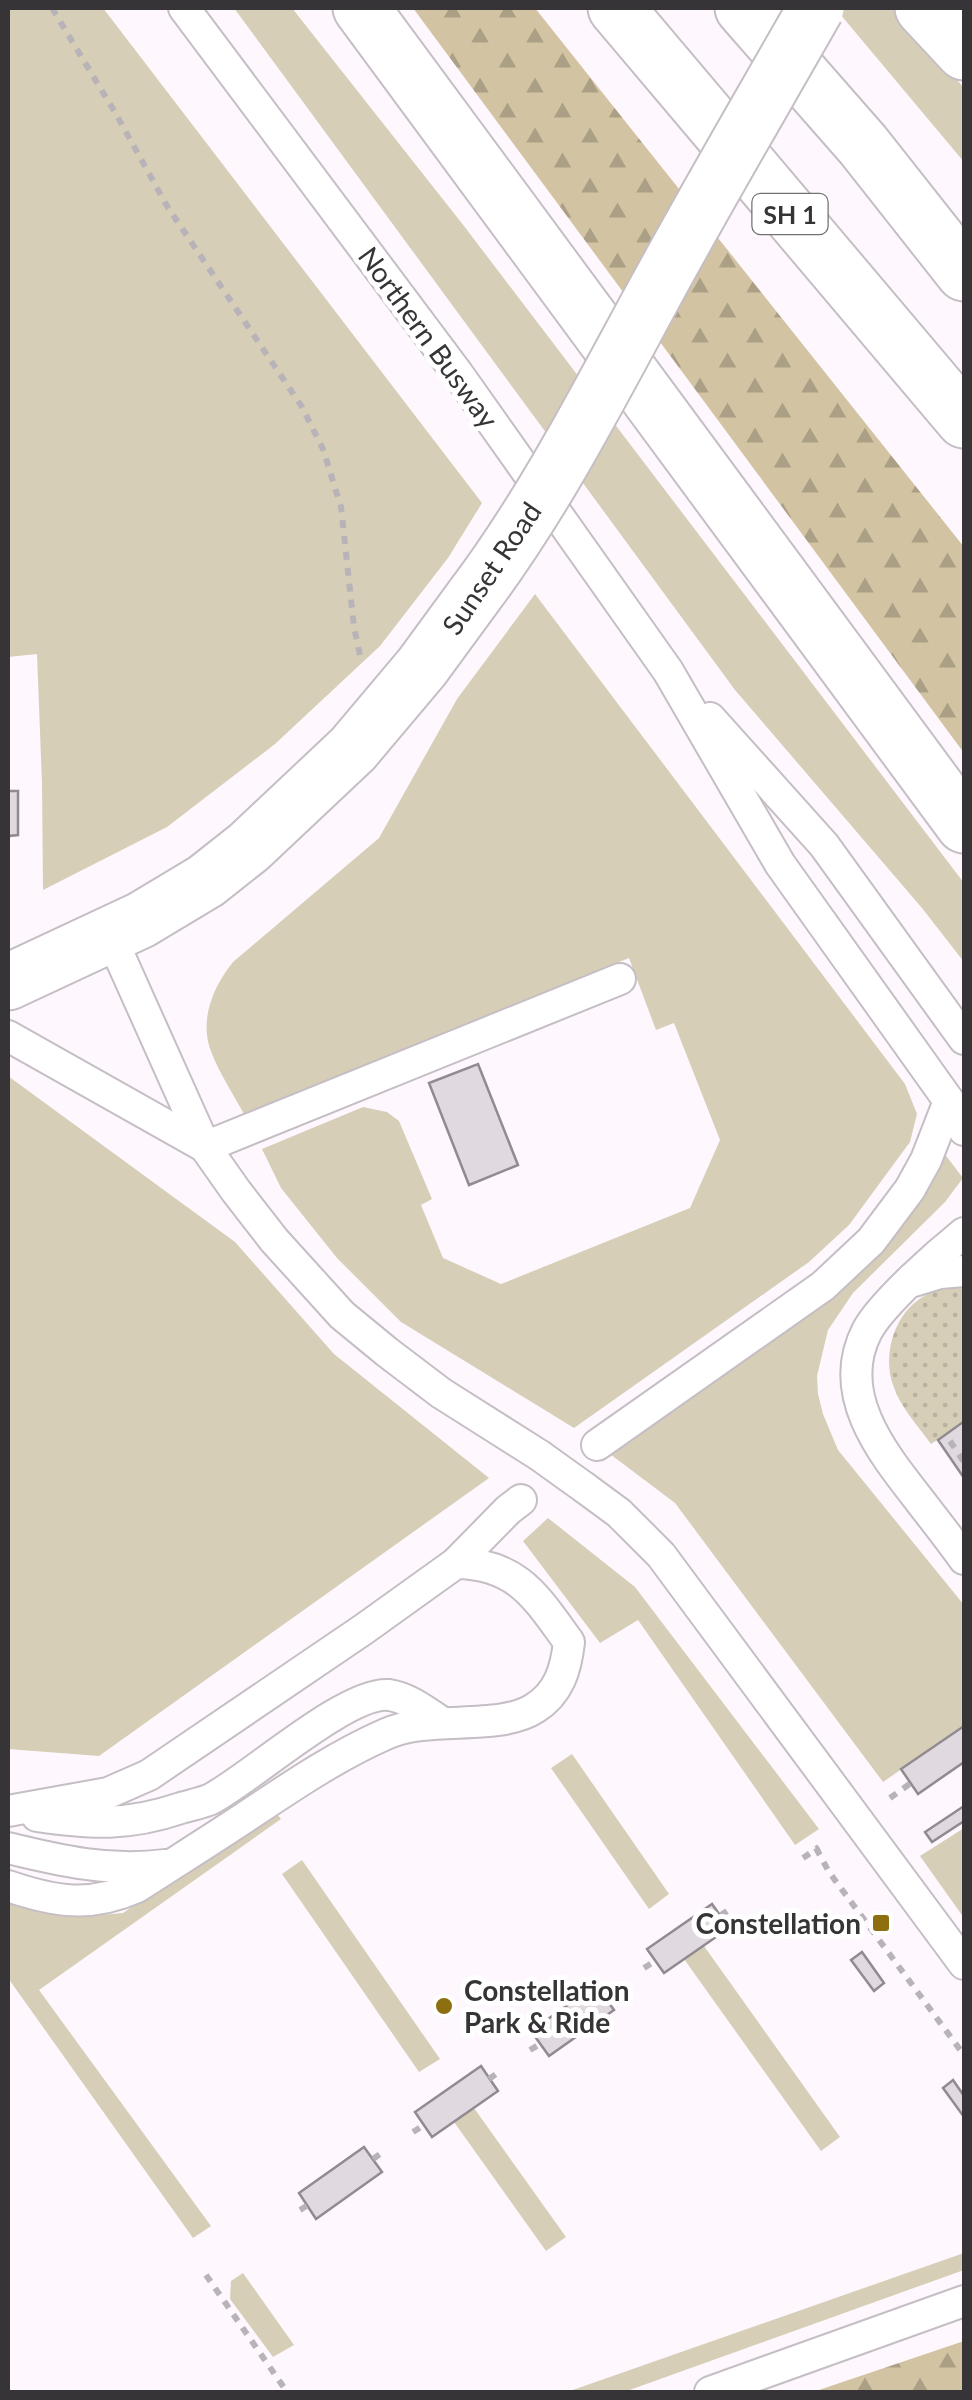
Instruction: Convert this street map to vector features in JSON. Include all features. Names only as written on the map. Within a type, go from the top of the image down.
[{"type":"main road","points":[[361,8],[964,824]]},
{"type":"main road","name":"SH 1","points":[[616,8],[964,420]]},
{"type":"main road","points":[[743,8],[863,145],[964,273]]},
{"type":"main road","name":"Sunset Road","points":[[8,982],[141,920],[206,881],[293,807],[381,718],[494,570],[569,450],[816,8]]},
{"type":"main road","points":[[923,8],[964,52]]},
{"type":"lane","name":"Northern Busway","points":[[184,8],[458,374],[668,671],[780,864],[948,1101],[964,1130]]},
{"type":"lane","name":"Northern Busway","points":[[668,671],[824,845],[964,1039]]},
{"type":"lane","points":[[110,934],[205,1147],[274,1240],[342,1315],[387,1352],[441,1393],[586,1488],[619,1513],[661,1556],[964,1964]]},
{"type":"lane","points":[[205,1147],[620,980]]},
{"type":"lane","points":[[8,1036],[205,1147]]},
{"type":"lane","points":[[598,1445],[822,1286],[870,1241],[910,1189],[926,1160],[948,1101]]},
{"type":"lane","points":[[964,1233],[892,1299],[869,1327],[860,1346],[856,1370],[866,1420],[880,1450],[964,1558]]},
{"type":"lane","points":[[912,1281],[964,1271]]},
{"type":"lane","points":[[8,1811],[108,1793],[149,1776],[456,1563],[521,1500]]},
{"type":"lane","points":[[8,1886],[67,1901],[115,1897],[137,1887],[306,1775],[388,1732],[416,1725],[515,1717],[546,1701],[566,1665],[568,1642],[534,1594],[518,1581],[486,1566],[456,1563]]},
{"type":"lane","points":[[8,1811],[88,1824],[154,1818],[211,1798],[350,1706],[385,1694],[406,1699],[443,1723]]},
{"type":"lane","points":[[8,1848],[113,1868],[173,1864]]},
{"type":"lane","points":[[710,2392],[964,2301]]},
{"type":"path","points":[[52,8],[168,206],[302,407],[323,449],[342,507],[360,658]]},
{"type":"path","points":[[950,1441],[964,1462]]},
{"type":"path","points":[[804,1858],[830,1839]]},
{"type":"path","points":[[816,1848],[829,1872],[964,2055]]},
{"type":"path","points":[[644,1968],[655,1960]]},
{"type":"path","points":[[530,2050],[540,2044]]},
{"type":"path","points":[[412,2132],[424,2125]]},
{"type":"path","points":[[206,2276],[287,2392]]},
{"type":"shaded area","points":[[8,8],[103,8],[482,503],[448,558],[380,646],[275,744],[167,827],[43,890],[37,654],[8,657]]},
{"type":"shaded area","points":[[234,8],[292,8],[464,226],[964,883],[964,962],[735,690]]},
{"type":"shaded area","points":[[835,8],[896,8],[964,88],[964,162]]},
{"type":"shaded area","points":[[535,594],[905,1084],[917,1114],[910,1142],[849,1225],[809,1262],[574,1428],[401,1322],[337,1258],[281,1188],[262,1149],[363,1107],[387,1112],[399,1121],[432,1199],[421,1205],[443,1258],[501,1284],[690,1208],[720,1140],[674,1023],[656,1030],[629,958],[244,1114],[217,1065],[207,1035],[210,1005],[227,970],[379,838],[457,699]]},
{"type":"shaded area","points":[[8,1076],[235,1242],[334,1354],[489,1478],[99,1756],[8,1749]]},
{"type":"shaded area","points":[[944,1153],[963,1178],[945,1202],[853,1293],[828,1330],[817,1376],[823,1414],[838,1450],[964,1605],[964,1726],[883,1782],[675,1503],[610,1454],[805,1315]]},
{"type":"shaded area","points":[[964,1286],[964,1424],[931,1444],[896,1393],[890,1373],[890,1347],[899,1322],[915,1302],[935,1291]]},
{"type":"shaded area","points":[[548,1518],[635,1587],[819,1829],[795,1845],[638,1620],[600,1643],[523,1541]]},
{"type":"shaded area","points":[[572,1754],[669,1894],[649,1909],[551,1768]]},
{"type":"shaded area","points":[[273,1809],[281,1819],[39,1990],[211,2226],[193,2238],[8,1978],[8,1903],[79,1917],[123,1913]]},
{"type":"shaded area","points":[[964,1828],[964,1918],[920,1856]]},
{"type":"shaded area","points":[[302,1860],[440,2059],[419,2072],[282,1874]]},
{"type":"shaded area","points":[[704,1946],[840,2137],[821,2151],[684,1959]]},
{"type":"shaded area","points":[[474,2108],[566,2237],[546,2251],[454,2122]]},
{"type":"shaded area","points":[[964,2253],[964,2270],[624,2392],[567,2392]]},
{"type":"shaded area","points":[[243,2273],[294,2345],[273,2357],[230,2299],[231,2281]]},
{"type":"green space","points":[[413,8],[535,8],[964,547],[964,753]]},
{"type":"green space","points":[[964,2341],[964,2392],[813,2392]]},
{"type":"building","points":[[8,791],[18,791],[18,835],[8,836]]},
{"type":"building","points":[[478,1064],[518,1165],[469,1185],[429,1083]]},
{"type":"building","points":[[964,1424],[964,1478],[938,1440]]},
{"type":"building","points":[[964,1726],[964,1762],[918,1794],[901,1769]]},
{"type":"building","points":[[964,1806],[964,1821],[932,1842],[925,1832]]},
{"type":"building","points":[[712,1904],[729,1928],[664,1973],[647,1949]]},
{"type":"building","points":[[862,1952],[884,1983],[874,1991],[851,1960]]},
{"type":"building","points":[[596,1985],[614,2010],[549,2056],[531,2031]]},
{"type":"building","points":[[481,2066],[498,2091],[432,2137],[415,2112]]},
{"type":"building","points":[[953,2080],[964,2096],[964,2117],[943,2088]]},
{"type":"building","points":[[364,2147],[382,2172],[316,2219],[299,2193]]},
{"type":"place","name":"Constellation","points":[[881,1923]]},
{"type":"place","name":"Constellation Park & Ride","points":[[444,2006]]}]
